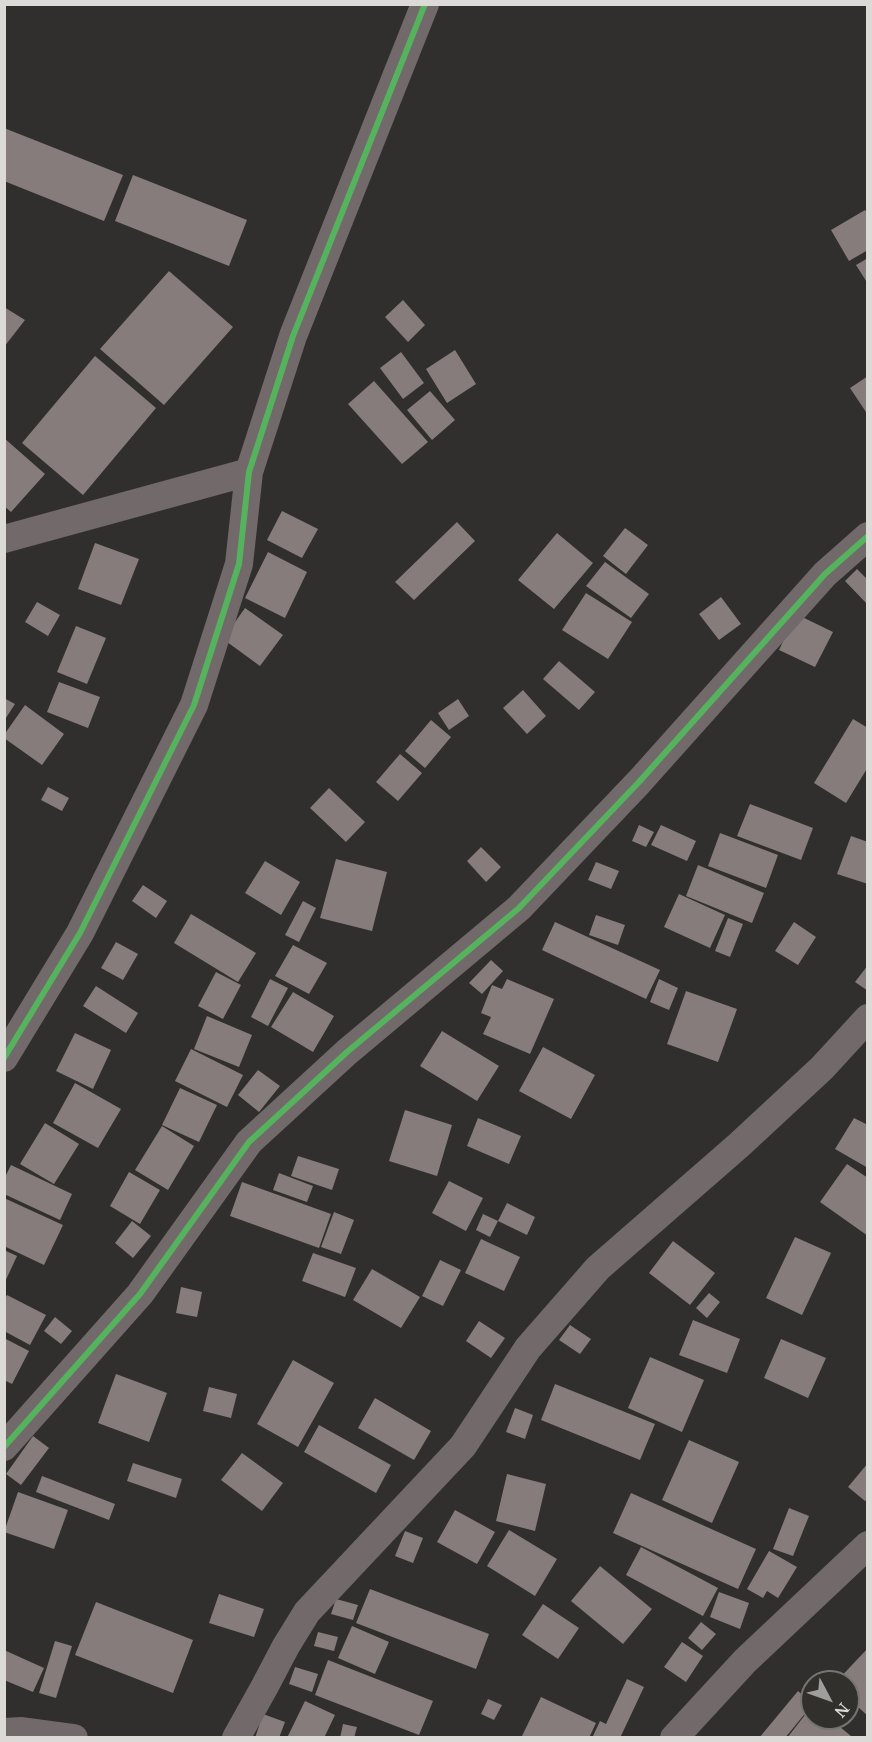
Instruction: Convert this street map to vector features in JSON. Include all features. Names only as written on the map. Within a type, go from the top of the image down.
[{"type":"street","points":[[4,1058],[80,933],[194,705],[239,564],[249,472],[293,336],[425,4]]},
{"type":"street","points":[[8,534],[249,472]]},
{"type":"street","points":[[4,1447],[140,1294],[249,1142],[346,1053],[519,908],[639,782],[825,574],[867,536]]},
{"type":"street","points":[[236,1737],[307,1612],[463,1446],[528,1348],[598,1268],[789,1099],[822,1068],[867,1018]]},
{"type":"street","points":[[674,1737],[745,1661],[867,1545]]},
{"type":"street","points":[[4,1732],[22,1731],[74,1737]]},
{"type":"building","points":[[4,128],[123,175],[104,221],[4,181]]},
{"type":"building","points":[[133,175],[247,220],[229,266],[115,221]]},
{"type":"building","points":[[865,210],[868,215],[868,250],[849,261],[831,230]]},
{"type":"building","points":[[868,258],[868,284],[856,265]]},
{"type":"building","points":[[169,271],[233,327],[164,405],[100,349]]},
{"type":"building","points":[[403,300],[425,325],[408,342],[385,317]]},
{"type":"building","points":[[4,307],[25,320],[4,347]]},
{"type":"building","points":[[455,350],[476,384],[447,403],[426,369]]},
{"type":"building","points":[[401,352],[424,383],[403,399],[380,368]]},
{"type":"building","points":[[95,356],[156,408],[83,495],[22,443]]},
{"type":"building","points":[[868,376],[868,415],[850,388]]},
{"type":"building","points":[[374,381],[428,442],[402,464],[348,404]]},
{"type":"building","points":[[430,391],[455,420],[432,440],[407,410]]},
{"type":"building","points":[[4,438],[45,474],[11,512],[4,506]]},
{"type":"building","points":[[282,511],[318,529],[302,558],[267,540]]},
{"type":"building","points":[[457,522],[475,541],[414,600],[395,582]]},
{"type":"building","points":[[625,528],[648,545],[626,574],[603,556]]},
{"type":"building","points":[[557,533],[593,563],[554,609],[518,580]]},
{"type":"building","points":[[95,543],[139,559],[121,605],[78,589]]},
{"type":"building","points":[[268,552],[307,572],[285,618],[245,598]]},
{"type":"building","points":[[605,562],[649,594],[631,618],[586,586]]},
{"type":"building","points":[[857,569],[868,580],[868,605],[845,581]]},
{"type":"building","points":[[586,593],[632,622],[608,659],[562,630]]},
{"type":"building","points":[[721,597],[741,624],[719,640],[699,614]]},
{"type":"building","points":[[37,602],[60,615],[48,636],[25,622]]},
{"type":"building","points":[[245,608],[283,635],[260,666],[223,639]]},
{"type":"building","points":[[796,614],[833,632],[815,667],[779,650]]},
{"type":"building","points":[[76,626],[106,638],[87,684],[57,672]]},
{"type":"building","points":[[559,661],[595,692],[579,710],[543,679]]},
{"type":"building","points":[[59,682],[100,697],[88,728],[47,712]]},
{"type":"building","points":[[523,690],[546,716],[527,734],[503,708]]},
{"type":"building","points":[[4,698],[15,704],[4,721]]},
{"type":"building","points":[[458,699],[469,716],[449,730],[438,713]]},
{"type":"building","points":[[25,705],[64,734],[42,765],[4,738]]},
{"type":"building","points":[[853,719],[868,728],[868,767],[846,803],[814,783]]},
{"type":"building","points":[[431,720],[451,737],[425,768],[405,751]]},
{"type":"building","points":[[400,754],[422,773],[398,801],[376,782]]},
{"type":"building","points":[[48,787],[69,798],[62,811],[41,800]]},
{"type":"building","points":[[329,788],[365,822],[346,842],[310,808]]},
{"type":"building","points":[[750,804],[813,828],[801,860],[737,836]]},
{"type":"building","points":[[639,825],[654,832],[646,847],[632,841]]},
{"type":"building","points":[[661,825],[696,841],[687,861],[651,845]]},
{"type":"building","points":[[720,833],[778,855],[766,888],[708,866]]},
{"type":"building","points":[[851,836],[868,842],[868,884],[837,874]]},
{"type":"building","points":[[481,847],[501,867],[486,882],[467,861]]},
{"type":"building","points":[[336,859],[387,872],[372,931],[320,918]]},
{"type":"building","points":[[265,861],[300,882],[281,915],[245,893]]},
{"type":"building","points":[[596,862],[619,871],[611,889],[588,880]]},
{"type":"building","points":[[698,865],[764,893],[752,923],[686,896]]},
{"type":"building","points":[[143,885],[167,901],[156,918],[132,901]]},
{"type":"building","points":[[679,894],[725,915],[710,948],[664,927]]},
{"type":"building","points":[[303,901],[316,908],[299,942],[285,935]]},
{"type":"building","points":[[191,914],[256,953],[238,982],[174,943]]},
{"type":"building","points":[[596,915],[625,925],[618,945],[589,935]]},
{"type":"building","points":[[728,918],[743,924],[730,957],[715,951]]},
{"type":"building","points":[[555,922],[660,970],[646,999],[542,950]]},
{"type":"building","points":[[794,922],[816,937],[798,965],[775,951]]},
{"type":"building","points":[[116,942],[138,954],[123,980],[101,968]]},
{"type":"building","points":[[293,945],[327,963],[309,994],[275,976]]},
{"type":"building","points":[[491,960],[503,971],[482,994],[469,983]]},
{"type":"building","points":[[868,965],[868,991],[855,982]]},
{"type":"building","points":[[216,972],[241,985],[223,1019],[198,1006]]},
{"type":"building","points":[[270,979],[288,988],[268,1026],[251,1017]]},
{"type":"building","points":[[507,979],[554,999],[530,1054],[483,1034],[491,1017],[481,1013],[492,985],[502,989]]},
{"type":"building","points":[[659,979],[678,988],[669,1010],[650,1002]]},
{"type":"building","points":[[96,986],[138,1013],[126,1033],[83,1006]]},
{"type":"building","points":[[686,991],[737,1009],[718,1062],[667,1044]]},
{"type":"building","points":[[293,992],[334,1016],[313,1052],[271,1027]]},
{"type":"building","points":[[207,1016],[252,1035],[239,1067],[194,1049]]},
{"type":"building","points":[[442,1031],[499,1066],[477,1101],[420,1066]]},
{"type":"building","points":[[75,1033],[111,1050],[93,1089],[56,1071]]},
{"type":"building","points":[[543,1047],[595,1075],[571,1119],[519,1091]]},
{"type":"building","points":[[191,1049],[243,1075],[227,1107],[175,1081]]},
{"type":"building","points":[[258,1070],[280,1086],[259,1112],[238,1095]]},
{"type":"building","points":[[75,1083],[121,1109],[98,1148],[53,1123]]},
{"type":"building","points":[[180,1088],[217,1105],[199,1142],[162,1125]]},
{"type":"building","points":[[405,1110],[452,1125],[437,1176],[389,1161]]},
{"type":"building","points":[[478,1118],[521,1136],[509,1164],[467,1146]]},
{"type":"building","points":[[854,1118],[868,1125],[868,1168],[835,1149]]},
{"type":"building","points":[[45,1123],[79,1144],[54,1184],[20,1164]]},
{"type":"building","points":[[162,1126],[194,1146],[168,1190],[135,1170]]},
{"type":"building","points":[[298,1156],[339,1169],[332,1190],[291,1176]]},
{"type":"building","points":[[847,1164],[868,1178],[868,1236],[820,1202]]},
{"type":"building","points":[[11,1165],[72,1194],[60,1220],[4,1194],[4,1179]]},
{"type":"building","points":[[129,1172],[160,1190],[140,1224],[110,1206]]},
{"type":"building","points":[[279,1173],[313,1186],[307,1202],[273,1190]]},
{"type":"building","points":[[449,1181],[483,1198],[466,1231],[432,1213]]},
{"type":"building","points":[[242,1182],[331,1214],[319,1248],[230,1216]]},
{"type":"building","points":[[4,1198],[63,1225],[44,1265],[4,1246]]},
{"type":"building","points":[[507,1203],[535,1217],[527,1235],[498,1221]]},
{"type":"building","points":[[334,1212],[354,1220],[341,1254],[321,1247]]},
{"type":"building","points":[[483,1214],[498,1221],[490,1237],[476,1230]]},
{"type":"building","points":[[132,1221],[151,1236],[133,1258],[115,1243]]},
{"type":"building","points":[[795,1237],[831,1253],[802,1315],[766,1298]]},
{"type":"building","points":[[481,1239],[520,1257],[504,1291],[465,1273]]},
{"type":"building","points":[[673,1241],[715,1273],[690,1305],[649,1273]]},
{"type":"building","points":[[4,1250],[17,1256],[4,1284]]},
{"type":"building","points":[[313,1253],[356,1268],[345,1297],[302,1281]]},
{"type":"building","points":[[440,1260],[461,1270],[443,1306],[422,1296]]},
{"type":"building","points":[[372,1269],[420,1297],[401,1328],[353,1300]]},
{"type":"building","points":[[181,1287],[202,1292],[197,1317],[176,1313]]},
{"type":"building","points":[[709,1293],[720,1302],[707,1318],[696,1308]]},
{"type":"building","points":[[7,1295],[46,1315],[30,1345],[4,1331],[4,1300]]},
{"type":"building","points":[[55,1317],[72,1331],[61,1344],[44,1331]]},
{"type":"building","points":[[693,1320],[740,1339],[727,1373],[679,1355]]},
{"type":"building","points":[[479,1321],[505,1338],[491,1358],[466,1341]]},
{"type":"building","points":[[570,1325],[591,1339],[580,1354],[559,1340]]},
{"type":"building","points":[[4,1338],[29,1351],[12,1384],[4,1380]]},
{"type":"building","points":[[781,1339],[826,1358],[808,1398],[764,1378]]},
{"type":"building","points":[[650,1357],[704,1380],[682,1432],[628,1408]]},
{"type":"building","points":[[293,1360],[334,1383],[298,1447],[257,1424]]},
{"type":"building","points":[[116,1374],[167,1393],[149,1442],[98,1423]]},
{"type":"building","points":[[555,1384],[655,1424],[640,1460],[541,1420]]},
{"type":"building","points":[[209,1387],[237,1394],[231,1418],[203,1411]]},
{"type":"building","points":[[375,1398],[431,1431],[414,1460],[358,1428]]},
{"type":"building","points":[[515,1408],[533,1415],[525,1439],[506,1432]]},
{"type":"building","points":[[319,1425],[391,1465],[376,1493],[304,1452]]},
{"type":"building","points":[[33,1436],[49,1448],[21,1485],[6,1474]]},
{"type":"building","points":[[689,1440],[739,1462],[712,1523],[662,1500]]},
{"type":"building","points":[[242,1453],[283,1483],[262,1511],[221,1480]]},
{"type":"building","points":[[133,1463],[182,1479],[176,1498],[127,1481]]},
{"type":"building","points":[[868,1463],[868,1498],[865,1501],[848,1487]]},
{"type":"building","points":[[507,1474],[546,1484],[535,1531],[496,1521]]},
{"type":"building","points":[[42,1476],[115,1504],[109,1520],[36,1492]]},
{"type":"building","points":[[18,1492],[68,1510],[54,1549],[4,1532]]},
{"type":"building","points":[[631,1493],[756,1549],[738,1589],[613,1533]]},
{"type":"building","points":[[789,1508],[809,1516],[793,1556],[773,1549]]},
{"type":"building","points":[[455,1510],[495,1532],[477,1564],[437,1542]]},
{"type":"building","points":[[509,1530],[557,1559],[535,1596],[487,1566]]},
{"type":"building","points":[[405,1531],[423,1538],[413,1563],[395,1556]]},
{"type":"building","points":[[641,1547],[718,1588],[703,1616],[626,1575]]},
{"type":"building","points":[[769,1551],[797,1567],[778,1598],[767,1591],[763,1598],[747,1589]]},
{"type":"building","points":[[600,1566],[652,1609],[623,1644],[571,1601]]},
{"type":"building","points":[[370,1589],[489,1634],[476,1669],[356,1623]]},
{"type":"building","points":[[719,1592],[749,1603],[740,1629],[710,1617]]},
{"type":"building","points":[[219,1594],[264,1609],[254,1637],[209,1623]]},
{"type":"building","points":[[336,1599],[358,1605],[353,1620],[331,1614]]},
{"type":"building","points":[[96,1602],[193,1640],[173,1693],[75,1655]]},
{"type":"building","points":[[543,1604],[579,1628],[558,1659],[522,1635]]},
{"type":"building","points":[[701,1622],[716,1634],[702,1650],[688,1638]]},
{"type":"building","points":[[352,1626],[389,1642],[375,1674],[338,1658]]},
{"type":"building","points":[[318,1632],[338,1637],[334,1651],[314,1646]]},
{"type":"building","points":[[55,1641],[72,1646],[56,1698],[39,1693]]},
{"type":"building","points":[[682,1642],[703,1656],[686,1682],[664,1667]]},
{"type":"building","points":[[868,1648],[868,1716],[860,1709],[860,1670],[847,1670]]},
{"type":"building","points":[[4,1650],[44,1668],[33,1692],[4,1680]]},
{"type":"building","points":[[328,1660],[433,1701],[419,1735],[315,1695]]},
{"type":"building","points":[[295,1667],[318,1674],[312,1692],[289,1684]]},
{"type":"building","points":[[627,1679],[644,1687],[620,1738],[593,1736],[600,1721],[606,1724]]},
{"type":"building","points":[[798,1691],[800,1693],[800,1720],[785,1738],[759,1738]]},
{"type":"building","points":[[541,1697],[596,1723],[589,1738],[526,1738],[522,1736]]},
{"type":"building","points":[[488,1699],[502,1705],[494,1720],[481,1714]]},
{"type":"building","points":[[305,1701],[335,1715],[324,1738],[287,1738]]},
{"type":"building","points":[[263,1714],[285,1722],[279,1738],[255,1738]]},
{"type":"building","points":[[800,1721],[800,1730],[844,1730],[851,1736],[849,1738],[787,1738]]},
{"type":"building","points":[[343,1724],[357,1727],[354,1738],[340,1738]]},
{"type":"cycle path","points":[[4,1058],[80,933],[194,705],[239,564],[249,472],[293,336],[425,4]]},
{"type":"cycle path","points":[[4,1447],[140,1294],[249,1142],[347,1052],[519,908],[639,782],[825,574],[868,536]]}]
